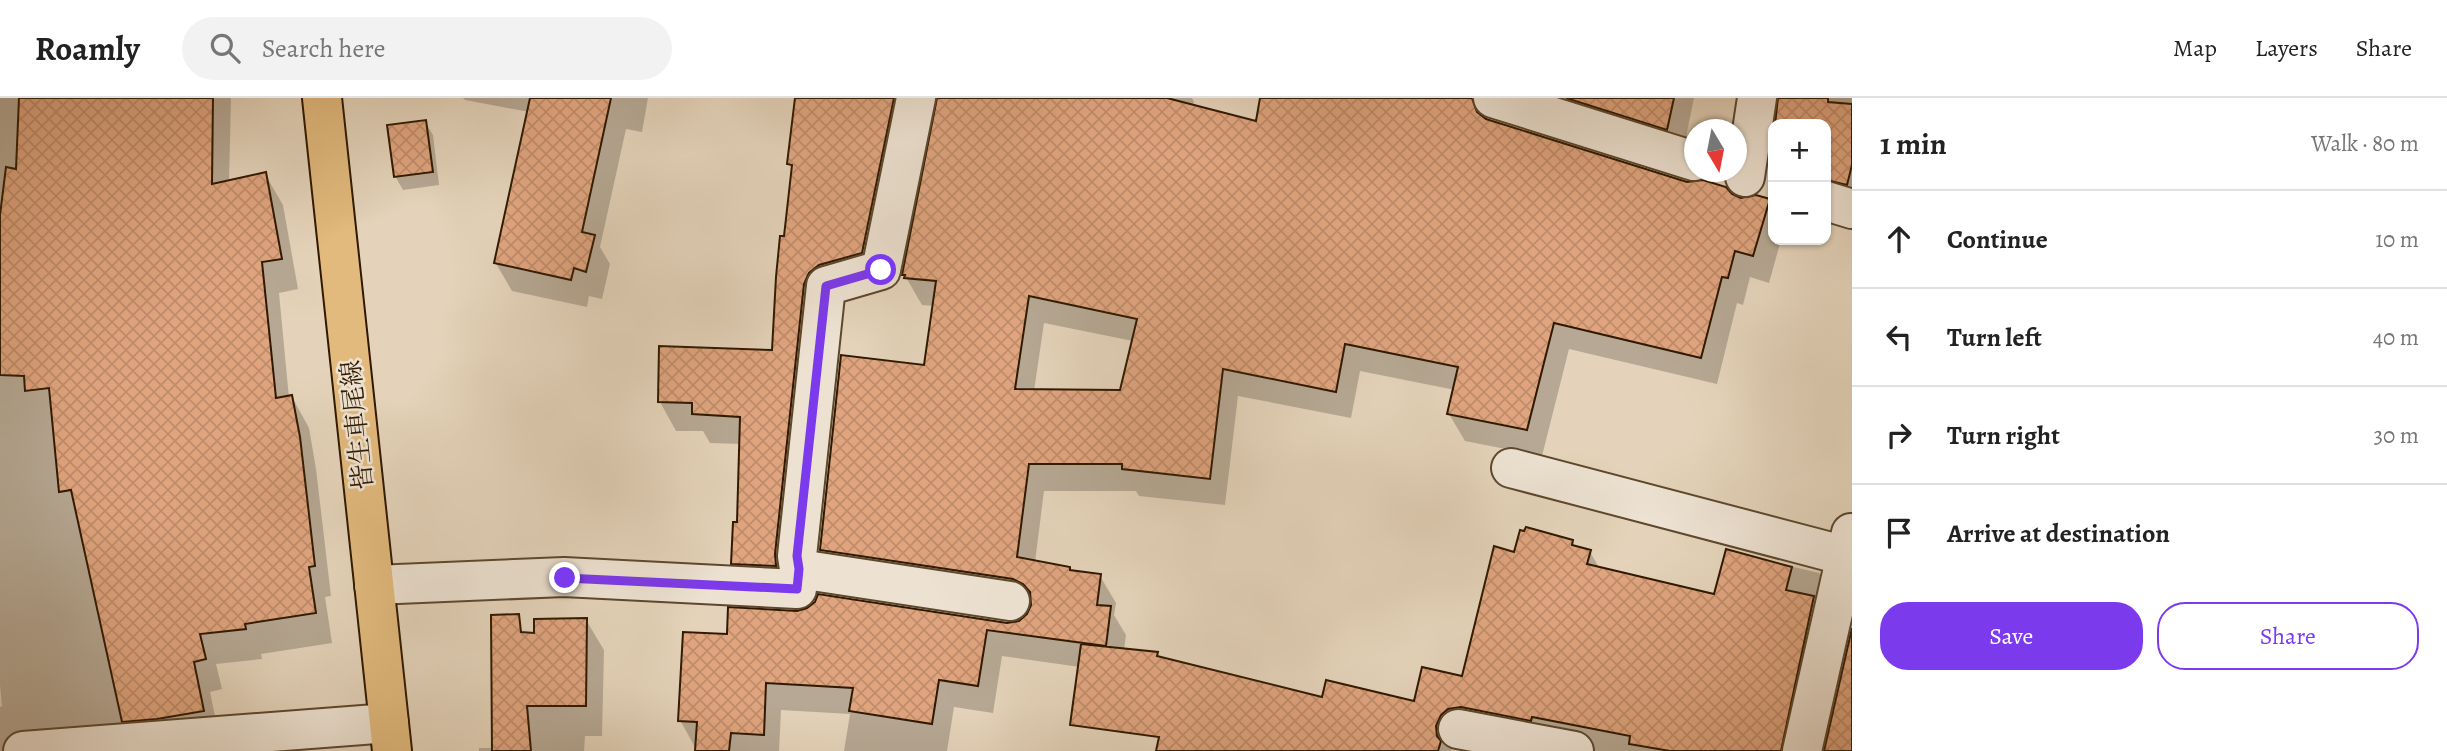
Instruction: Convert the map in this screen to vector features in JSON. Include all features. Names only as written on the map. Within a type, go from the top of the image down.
[{"type":"main road","name":"皆生車尾線","points":[[322,98],[391,737]]},
{"type":"street","points":[[374,585],[565,578],[797,589],[797,556],[826,286],[881,270],[916,98]]},
{"type":"street","points":[[1493,98],[1684,158]]},
{"type":"street","points":[[1749,178],[1757,98]]},
{"type":"street","points":[[1831,203],[1852,209]]},
{"type":"street","points":[[1511,468],[1849,543],[1802,751]]},
{"type":"street","points":[[799,569],[1010,601]]},
{"type":"street","points":[[1458,729],[1574,751]]},
{"type":"street","points":[[23,751],[391,737]]},
{"type":"building","points":[[19,98],[213,98],[212,184],[266,172],[282,259],[262,262],[276,398],[292,395],[300,437],[315,566],[309,567],[316,613],[245,624],[246,629],[200,634],[206,659],[194,662],[204,711],[122,722],[71,490],[59,492],[49,388],[25,391],[24,376],[0,375],[0,215],[6,167],[16,169]]},
{"type":"building","points":[[530,98],[611,98],[582,232],[595,235],[586,272],[574,268],[571,280],[494,263]]},
{"type":"building","points":[[795,98],[894,98],[862,253],[819,265],[809,273],[804,284],[775,554],[776,566],[731,564],[733,522],[737,522],[740,417],[692,414],[692,403],[658,402],[659,346],[772,350],[780,236],[784,236],[792,165],[787,164]]},
{"type":"building","points":[[937,98],[1167,98],[1256,121],[1260,98],[1472,98],[1477,112],[1486,119],[1684,182],[1710,182],[1726,187],[1741,198],[1756,195],[1768,198],[1753,256],[1735,251],[1728,278],[1722,277],[1701,358],[1554,323],[1527,430],[1447,414],[1458,367],[1345,344],[1336,392],[1223,369],[1210,479],[1122,469],[1122,464],[1029,464],[1017,557],[1070,567],[1070,570],[1101,574],[1097,605],[1111,606],[1106,646],[987,630],[978,686],[939,680],[932,724],[849,711],[853,688],[766,683],[764,735],[731,733],[729,751],[695,751],[697,722],[678,721],[683,632],[727,634],[728,607],[797,611],[815,602],[818,594],[1007,623],[1019,621],[1027,614],[1031,605],[1030,592],[1023,584],[1013,579],[820,550],[841,355],[924,365],[936,281],[904,278],[905,275],[902,275]],"holes":[[[1029,296],[1137,319],[1120,390],[1015,389]]]},
{"type":"building","points":[[1566,98],[1674,98],[1667,130]]},
{"type":"building","points":[[1778,98],[1828,98],[1828,102],[1852,104],[1852,165],[1847,185],[1831,181],[1831,119],[1776,119]]},
{"type":"building","points":[[426,120],[433,172],[394,177],[387,125]]},
{"type":"building","points":[[1526,527],[1573,540],[1572,545],[1591,550],[1587,564],[1714,594],[1726,549],[1792,567],[1786,590],[1814,596],[1781,751],[1670,751],[1629,744],[1630,736],[1532,717],[1531,721],[1461,707],[1448,709],[1441,715],[1436,726],[1437,736],[1441,741],[1438,751],[1156,751],[1159,737],[1070,725],[1081,644],[1158,652],[1157,656],[1322,697],[1326,680],[1414,701],[1422,667],[1462,676],[1494,546],[1514,552],[1520,530],[1524,531]]},
{"type":"building","points":[[519,614],[521,632],[534,633],[534,619],[587,618],[586,706],[527,706],[531,751],[492,751],[491,615]]},
{"type":"building","points":[[1852,628],[1852,751],[1824,751]]},
{"type":"route","points":[[565,578],[797,589],[797,556],[826,286],[881,270]]}]
